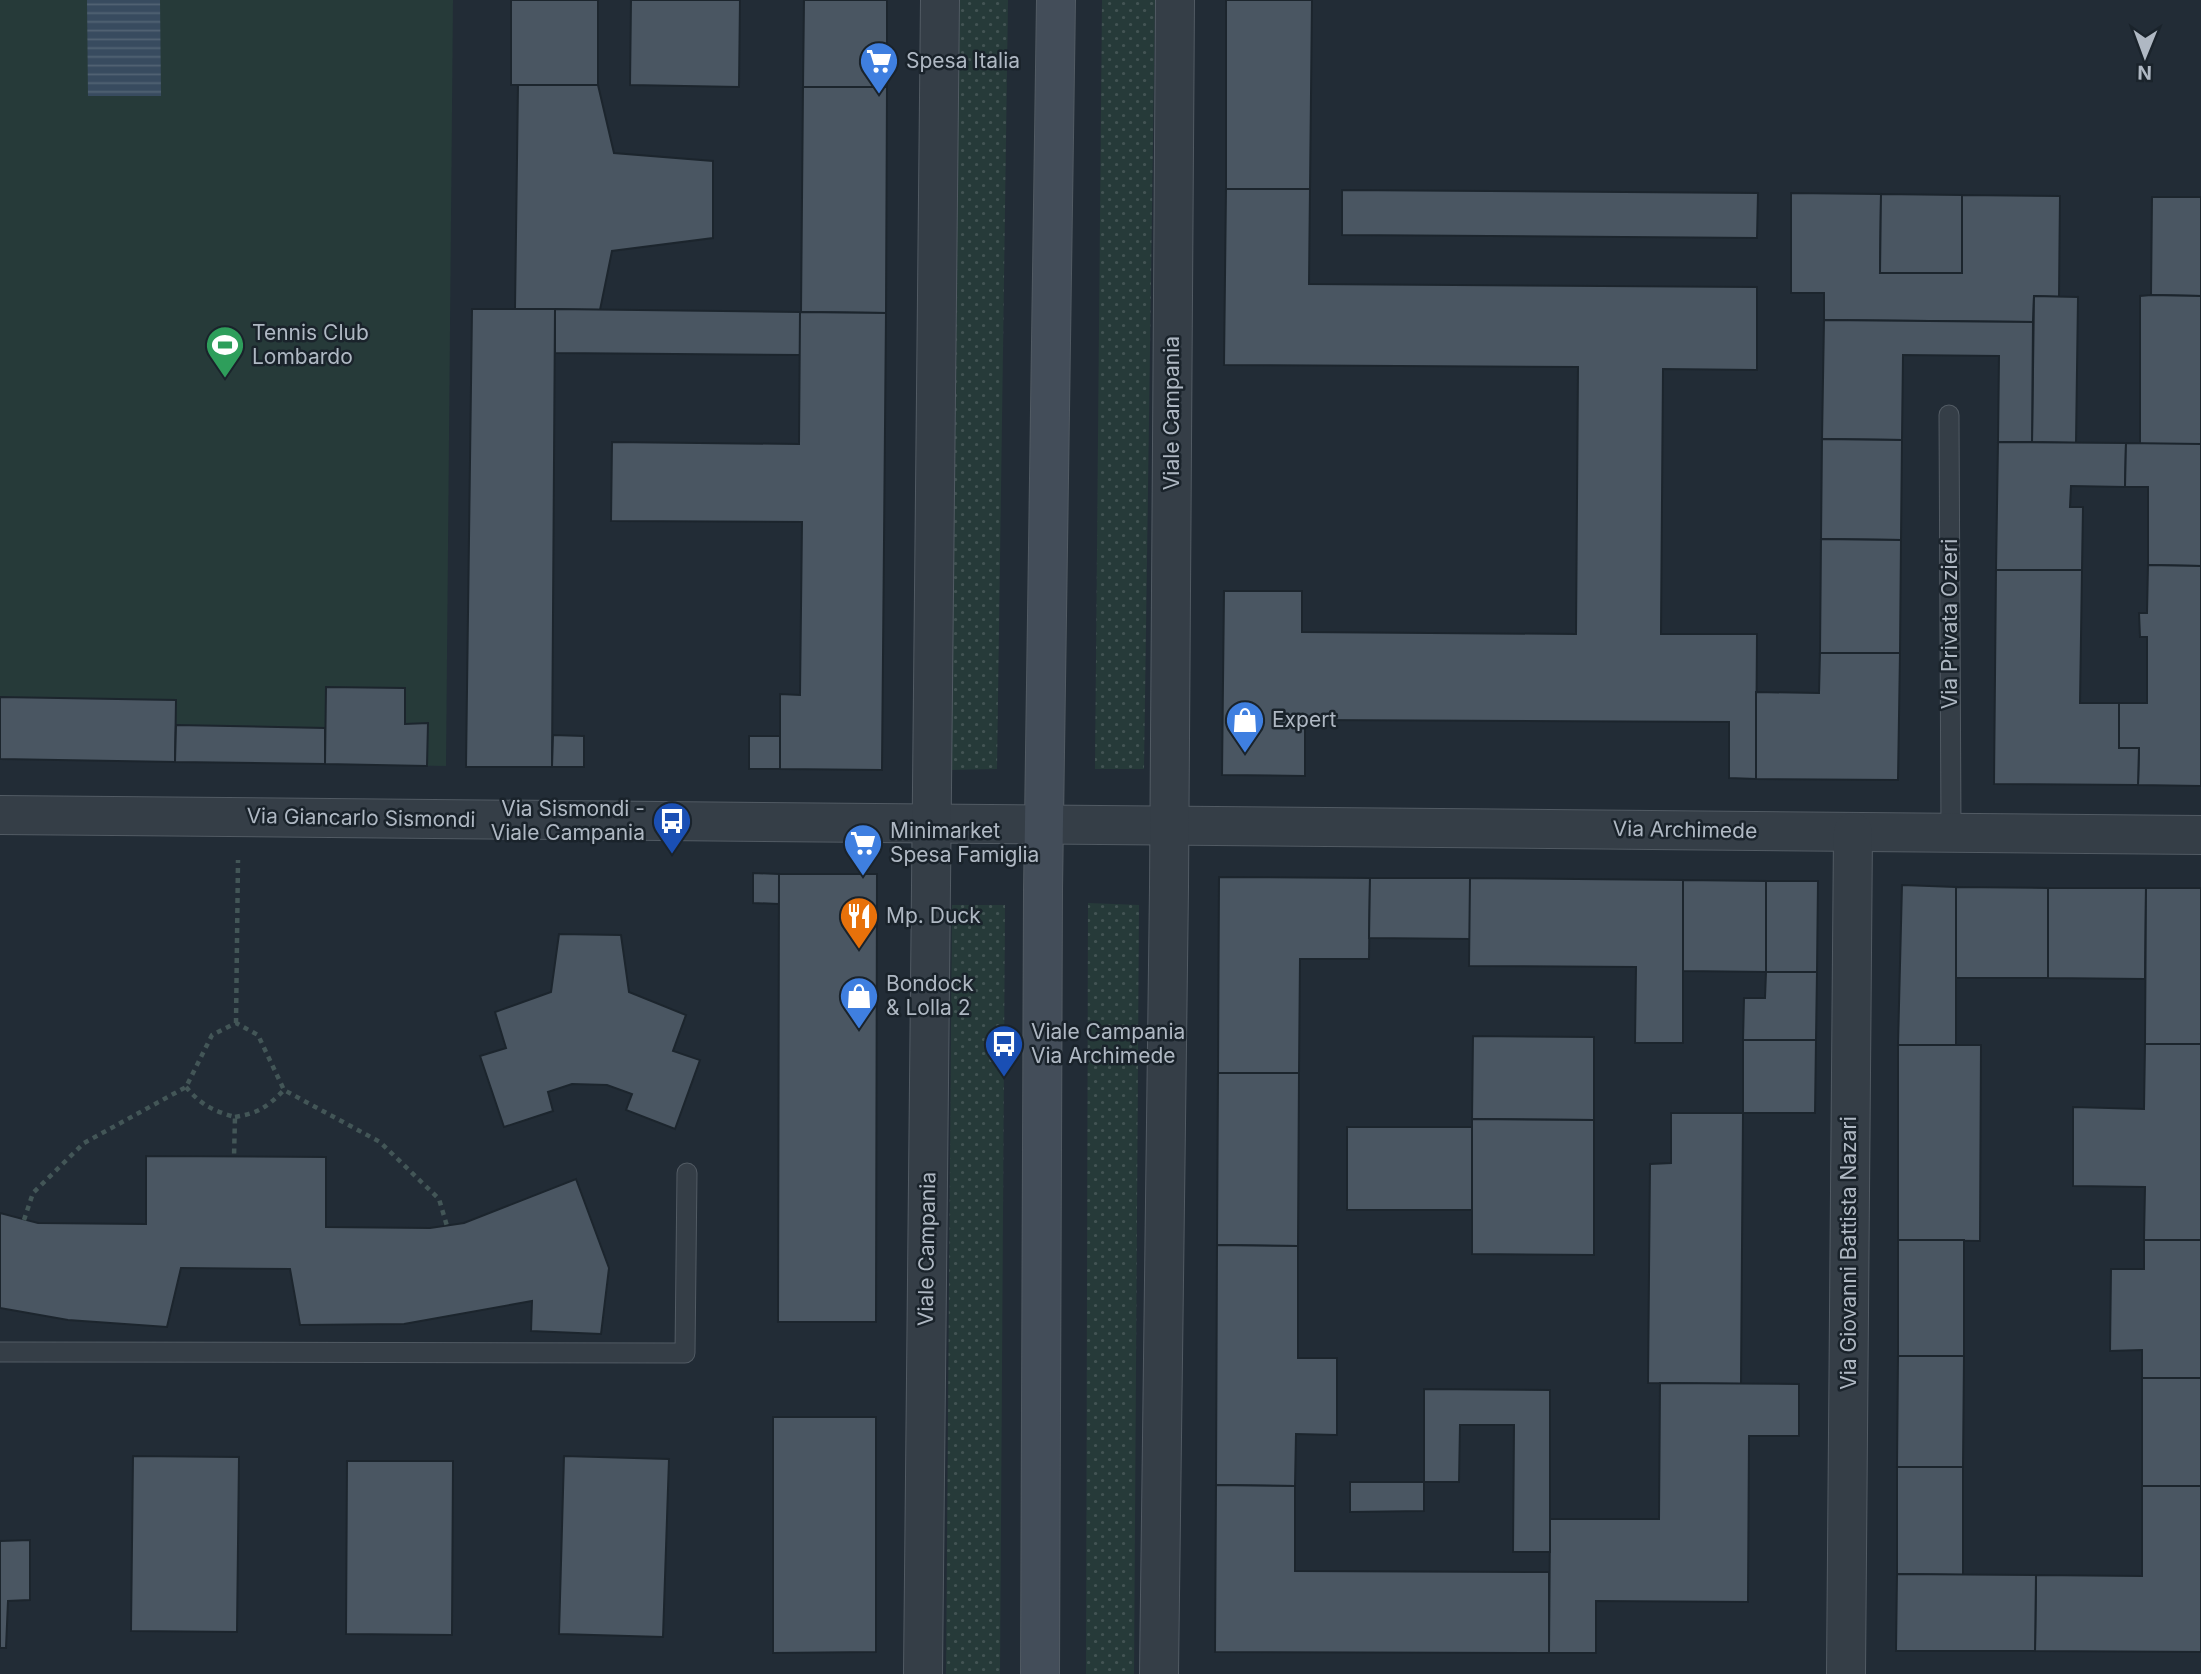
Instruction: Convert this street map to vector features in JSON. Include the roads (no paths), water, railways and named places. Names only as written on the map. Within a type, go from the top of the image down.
[{"type":"main road","points":[[1040,1674],[1044,825],[1056,0]]},
{"type":"street","name":"Viale Campania","points":[[923,1674],[940,0]]},
{"type":"street","name":"Viale Campania","points":[[1159,1674],[1175,0]]},
{"type":"street","name":"Via Giancarlo Sismondi","points":[[0,815],[932,823]]},
{"type":"street","points":[[932,823],[1169,825]]},
{"type":"street","name":"Via Archimede","points":[[1169,825],[2201,835]]},
{"type":"street","name":"Via Giovanni Battista Nazari","points":[[1846,1674],[1853,832]]},
{"type":"lane","name":"Via Privata Ozieri","points":[[1949,415],[1951,833]]},
{"type":"lane","points":[[0,1352],[685,1353],[687,1173]]},
{"type":"water","points":[[87,0],[160,0],[161,96],[88,96]]},
{"type":"place","name":"Spesa Italia","points":[[879,95]]},
{"type":"place","name":"Tennis Club Lombardo","points":[[225,379]]},
{"type":"place","name":"Expert","points":[[1245,754]]},
{"type":"place","name":"Via Sismondi - Viale Campania","points":[[672,855]]},
{"type":"place","name":"Minimarket Spesa Famiglia","points":[[863,877]]},
{"type":"place","name":"Mp. Duck","points":[[859,950]]},
{"type":"place","name":"Bondock & Lolla 2","points":[[859,1030]]},
{"type":"place","name":"Viale Campania Via Archimede","points":[[1004,1078]]}]
